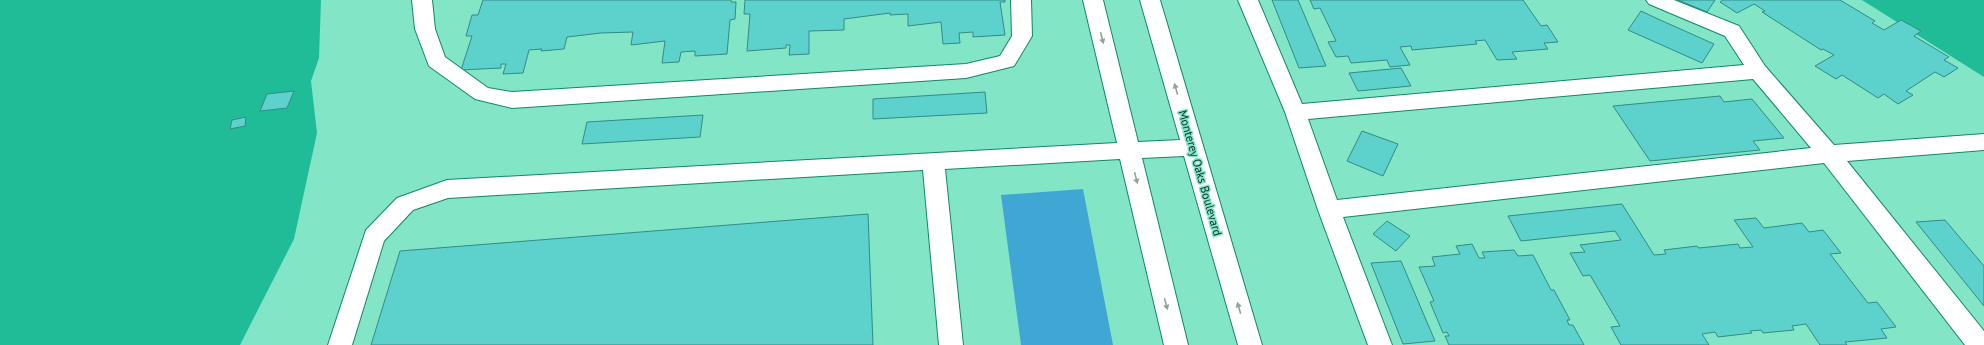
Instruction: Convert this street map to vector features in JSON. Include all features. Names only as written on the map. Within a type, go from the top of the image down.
[{"type":"street","points":[[422,0],[425,29],[436,61],[482,94],[512,100],[966,71],[1007,61],[1022,36],[1021,0]]},
{"type":"street","points":[[1093,0],[1176,345]]},
{"type":"street","name":"Monterey Oaks Boulevard","points":[[1150,0],[1250,345]]},
{"type":"street","points":[[1248,0],[1296,112],[1329,210],[1380,345]]},
{"type":"street","points":[[1656,0],[1732,31],[1758,71],[1830,154],[1980,345]]},
{"type":"street","points":[[1296,112],[1758,71]]},
{"type":"street","points":[[1329,210],[1830,154],[1984,142]]},
{"type":"street","points":[[340,345],[374,237],[405,204],[447,188],[1193,147]]},
{"type":"street","points":[[933,161],[951,345]]},
{"type":"green space","points":[[0,0],[321,0],[319,58],[311,81],[317,133],[294,239],[240,345],[0,345]]},
{"type":"green space","points":[[1862,0],[1984,0],[1984,77]]},
{"type":"water","points":[[1083,189],[1113,345],[1021,345],[1001,195]]},
{"type":"building","points":[[483,0],[731,0],[731,2],[736,2],[735,19],[730,20],[727,54],[695,56],[695,51],[681,52],[679,62],[662,63],[665,41],[631,45],[633,32],[601,33],[567,37],[564,49],[541,51],[542,49],[529,50],[523,73],[503,74],[506,64],[501,64],[501,68],[461,70],[472,36],[466,36],[472,15],[478,15]]},
{"type":"building","points":[[745,0],[1005,0],[1005,2],[1000,2],[1005,35],[973,37],[973,32],[959,33],[960,43],[943,44],[941,22],[908,26],[908,14],[890,15],[890,13],[844,19],[844,30],[809,31],[809,54],[789,55],[790,45],[786,45],[786,48],[747,51],[750,14],[744,14]]},
{"type":"building","points":[[1272,0],[1298,0],[1326,66],[1299,68]]},
{"type":"building","points":[[1310,0],[1523,0],[1541,26],[1547,25],[1558,42],[1544,43],[1548,49],[1512,52],[1517,59],[1497,60],[1485,40],[1475,41],[1477,44],[1412,50],[1411,46],[1400,47],[1410,65],[1390,67],[1387,60],[1351,63],[1348,56],[1336,57],[1328,42],[1336,41],[1320,8],[1314,9]]},
{"type":"building","points":[[1678,0],[1715,0],[1707,12]]},
{"type":"building","points":[[1723,0],[1840,0],[1875,21],[1872,23],[1884,30],[1901,20],[1921,31],[1914,36],[1949,57],[1944,60],[1958,68],[1944,77],[1935,72],[1906,91],[1913,95],[1898,104],[1884,94],[1878,98],[1842,75],[1836,79],[1815,66],[1834,55],[1823,49],[1821,50],[1762,12],[1765,11],[1754,4],[1737,13],[1720,2]]},
{"type":"building","points":[[1641,11],[1714,44],[1702,63],[1628,30]]},
{"type":"building","points":[[1401,68],[1411,86],[1358,91],[1349,73]]},
{"type":"building","points":[[294,91],[287,108],[260,111],[267,94]]},
{"type":"building","points":[[985,92],[987,113],[873,119],[873,99]]},
{"type":"building","points":[[1720,96],[1724,102],[1752,99],[1784,138],[1753,141],[1760,150],[1650,161],[1613,106]]},
{"type":"building","points":[[703,115],[700,137],[582,144],[587,122]]},
{"type":"building","points":[[246,117],[245,126],[230,129],[232,120]]},
{"type":"building","points":[[1362,131],[1398,144],[1383,176],[1347,161]]},
{"type":"building","points":[[1622,204],[1654,255],[1666,254],[1664,250],[1697,246],[1699,248],[1738,244],[1740,248],[1753,247],[1734,220],[1756,218],[1764,228],[1802,223],[1809,232],[1823,230],[1841,253],[1830,254],[1868,303],[1877,302],[1896,327],[1881,329],[1887,338],[1845,342],[1847,345],[1820,345],[1806,324],[1792,326],[1794,330],[1763,333],[1761,330],[1750,331],[1752,333],[1718,337],[1715,332],[1702,334],[1709,345],[1621,345],[1611,327],[1620,326],[1590,275],[1583,276],[1570,253],[1585,252],[1580,245],[1621,240],[1615,231],[1521,241],[1508,216]]},
{"type":"building","points":[[868,214],[873,345],[371,345],[400,251]]},
{"type":"building","points":[[1945,220],[1984,266],[1984,306],[1916,222]]},
{"type":"building","points":[[1387,221],[1410,236],[1396,251],[1373,234]]},
{"type":"building","points":[[1472,244],[1479,258],[1485,258],[1482,252],[1514,250],[1518,256],[1533,255],[1551,290],[1554,290],[1570,320],[1567,320],[1569,325],[1573,325],[1584,345],[1449,345],[1445,336],[1449,336],[1447,332],[1443,333],[1430,302],[1434,301],[1419,267],[1435,266],[1432,257],[1460,254],[1456,246]]},
{"type":"building","points":[[1401,261],[1435,341],[1403,344],[1371,263]]}]
